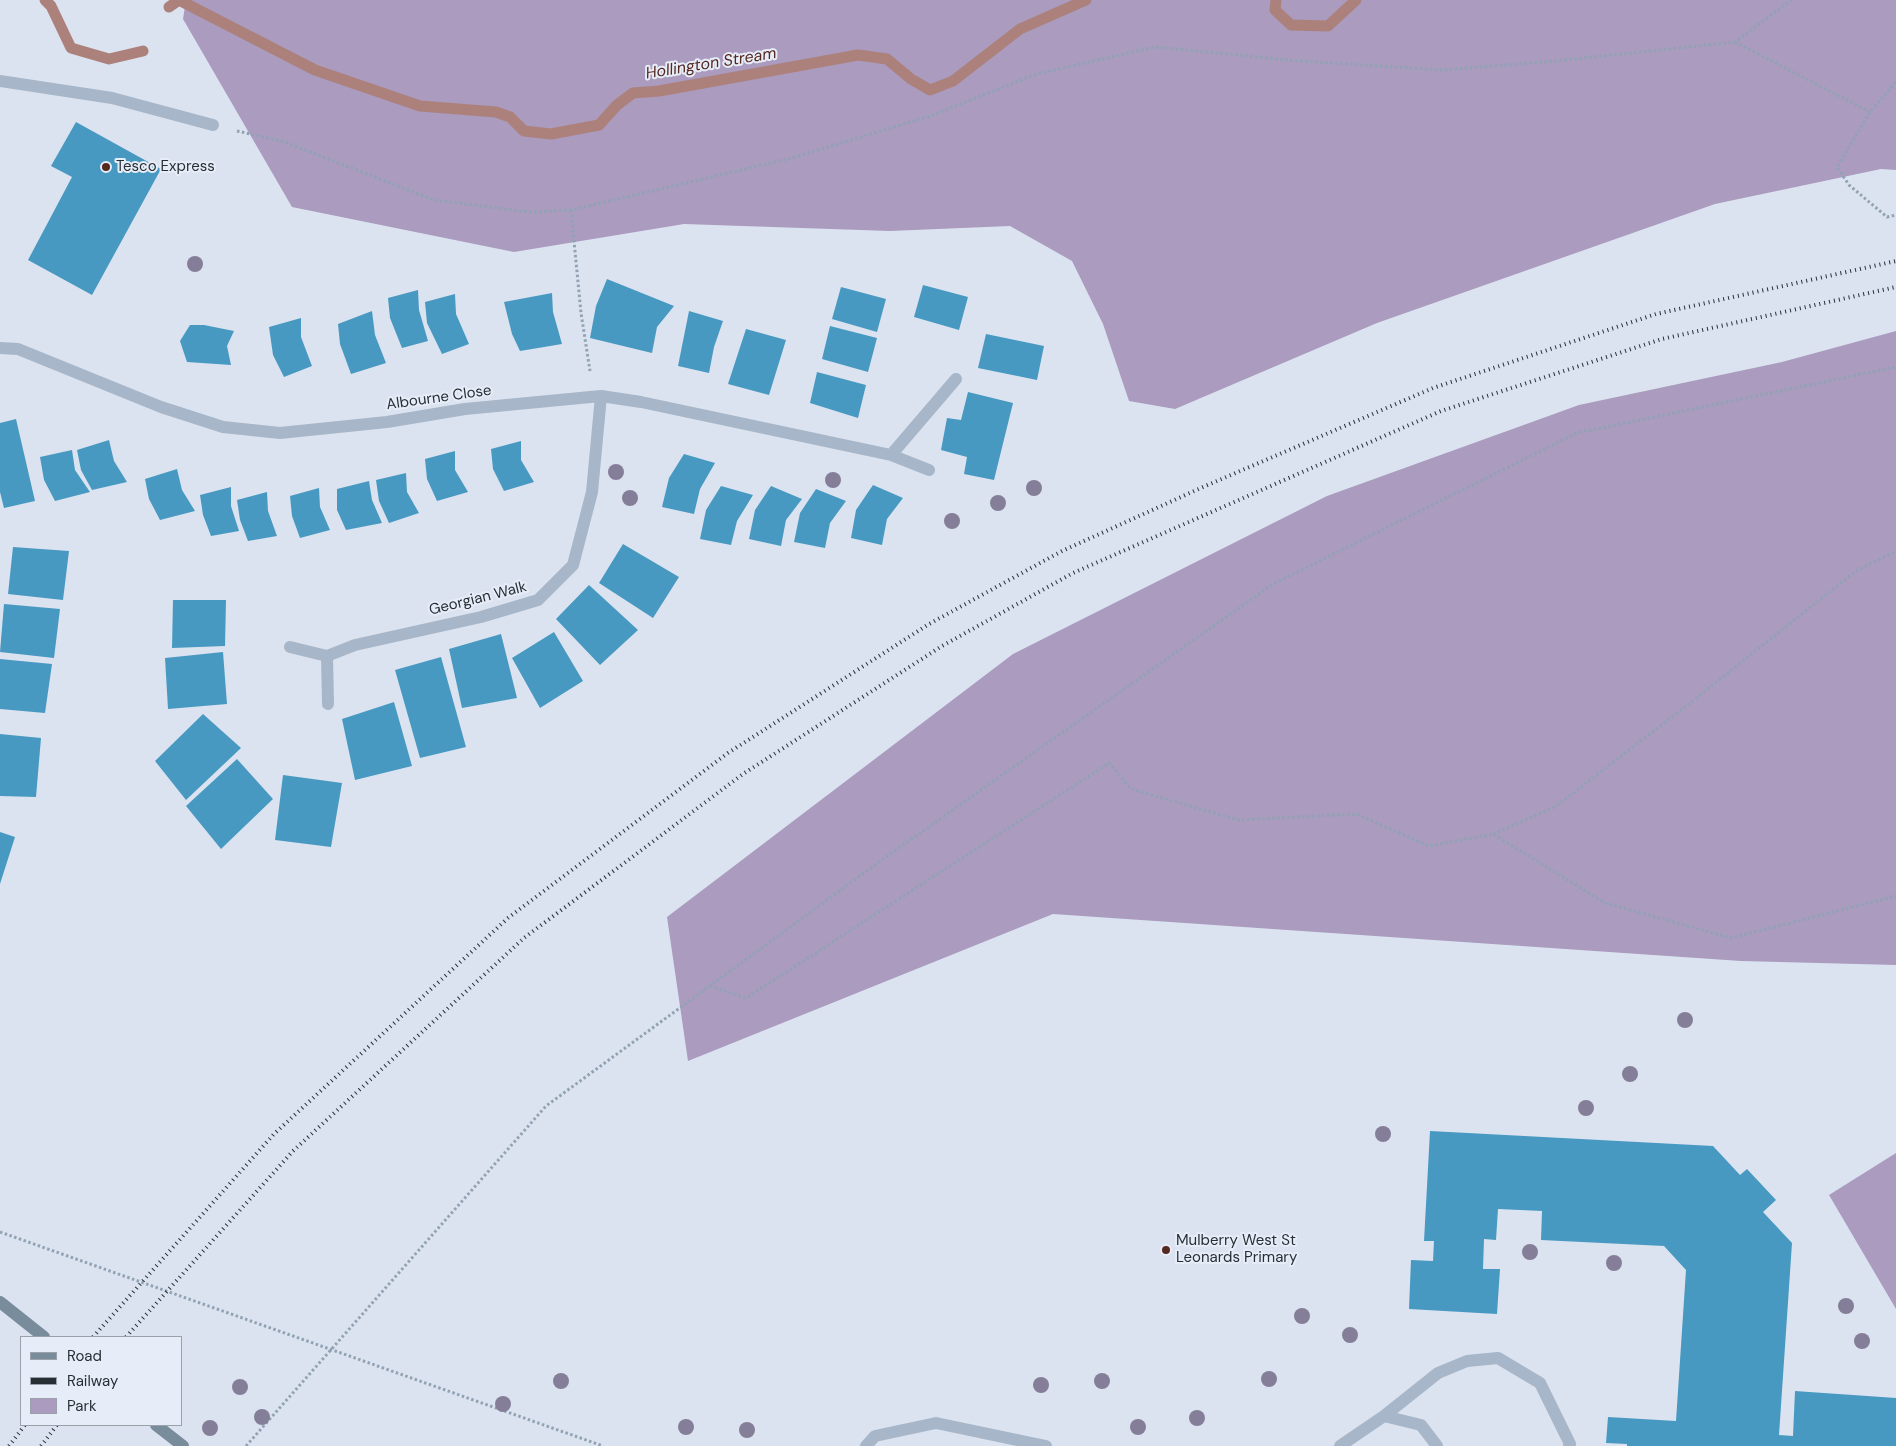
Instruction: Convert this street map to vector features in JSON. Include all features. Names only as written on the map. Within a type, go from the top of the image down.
[{"type":"main road","points":[[0,1302],[43,1336]]},
{"type":"main road","points":[[157,1426],[180,1444]]},
{"type":"street","points":[[0,81],[112,98],[213,125]]},
{"type":"street","name":"Albourne Close","points":[[0,348],[18,349],[161,407],[224,426],[280,433],[387,422],[465,409],[597,396],[641,402],[891,455],[929,470]]},
{"type":"street","points":[[891,455],[956,379]]},
{"type":"street","name":"Georgian Walk","points":[[328,656],[355,645],[481,617],[538,600],[574,565],[592,492],[597,396]]},
{"type":"street","points":[[290,647],[328,656],[328,704]]},
{"type":"street","points":[[1340,1446],[1384,1416],[1438,1373],[1467,1361],[1498,1358],[1540,1383],[1570,1444],[1569,1446]]},
{"type":"street","points":[[1384,1416],[1421,1425],[1437,1446]]},
{"type":"street","points":[[866,1446],[875,1436],[936,1423],[1046,1446]]},
{"type":"path","points":[[213,125],[282,142],[434,200],[529,212],[572,210],[792,158],[930,116],[1037,74],[1155,47],[1299,61],[1443,70],[1555,61],[1735,42],[1791,0]]},
{"type":"path","points":[[1735,42],[1870,112]]},
{"type":"path","points":[[1896,82],[1870,112],[1837,167],[1850,186],[1887,217],[1896,215]]},
{"type":"path","points":[[572,210],[581,313],[597,396]]},
{"type":"path","points":[[246,1446],[546,1106],[884,858],[1273,584],[1577,433],[1896,367]]},
{"type":"path","points":[[710,986],[746,998],[1109,763],[1131,789],[1238,820],[1356,814],[1429,846],[1493,834],[1555,807],[1856,571],[1896,551]]},
{"type":"path","points":[[1493,834],[1605,903],[1731,938],[1896,896]]},
{"type":"path","points":[[0,1232],[603,1446]]},
{"type":"green space","points":[[186,0],[1896,0],[1896,170],[1881,169],[1715,204],[1377,323],[1175,409],[1129,401],[1103,324],[1072,261],[1010,226],[890,231],[684,224],[514,252],[292,207],[183,19]]},
{"type":"green space","points":[[1896,331],[1896,965],[1741,961],[1053,914],[688,1061],[667,917],[1013,654],[1327,496],[1579,405],[1782,362]]},
{"type":"green space","points":[[1896,1153],[1896,1309],[1829,1195]]},
{"type":"building","points":[[76,122],[161,169],[92,295],[28,260],[72,177],[51,166]]},
{"type":"building","points":[[607,279],[674,306],[657,327],[652,353],[590,338],[596,306]]},
{"type":"building","points":[[923,285],[968,297],[959,330],[914,317]]},
{"type":"building","points":[[841,287],[886,299],[877,332],[832,319]]},
{"type":"building","points":[[418,290],[419,310],[428,341],[402,348],[390,318],[388,298]]},
{"type":"building","points":[[552,293],[553,312],[562,344],[520,351],[512,334],[504,302]]},
{"type":"building","points":[[455,294],[456,314],[469,344],[442,354],[427,323],[425,302]]},
{"type":"building","points":[[372,311],[375,335],[386,363],[351,374],[340,344],[338,324]]},
{"type":"building","points":[[689,311],[723,321],[714,347],[709,373],[678,366]]},
{"type":"building","points":[[301,318],[301,337],[312,366],[284,377],[273,355],[269,327]]},
{"type":"building","points":[[190,325],[204,325],[234,331],[227,346],[231,365],[187,362],[180,341]]},
{"type":"building","points":[[830,326],[877,338],[868,372],[822,359]]},
{"type":"building","points":[[746,329],[786,340],[769,395],[728,384]]},
{"type":"building","points":[[986,334],[1044,346],[1037,380],[978,368]]},
{"type":"building","points":[[817,372],[866,385],[858,418],[810,403]]},
{"type":"building","points":[[968,392],[1013,403],[994,480],[964,474],[967,457],[941,450],[947,418],[961,420]]},
{"type":"building","points":[[16,419],[35,501],[4,508],[0,492],[0,423]]},
{"type":"building","points":[[109,440],[114,461],[127,482],[92,490],[81,470],[77,450]]},
{"type":"building","points":[[521,441],[521,460],[534,482],[504,491],[493,469],[491,449]]},
{"type":"building","points":[[72,450],[75,470],[90,492],[55,501],[44,480],[40,457]]},
{"type":"building","points":[[455,451],[455,470],[468,492],[437,501],[427,479],[425,459]]},
{"type":"building","points":[[684,454],[715,463],[700,489],[694,514],[662,507],[669,478]]},
{"type":"building","points":[[177,469],[182,490],[195,511],[160,520],[149,499],[145,479]]},
{"type":"building","points":[[406,473],[407,492],[419,513],[389,523],[379,501],[376,480]]},
{"type":"building","points":[[369,481],[372,500],[382,523],[346,530],[337,510],[337,489]]},
{"type":"building","points":[[873,485],[903,498],[887,519],[882,545],[851,538],[856,510]]},
{"type":"building","points":[[721,486],[753,495],[737,521],[731,545],[700,539],[706,510]]},
{"type":"building","points":[[771,486],[802,499],[786,520],[781,546],[749,539],[755,510]]},
{"type":"building","points":[[231,487],[231,506],[239,531],[211,536],[203,515],[200,495]]},
{"type":"building","points":[[319,488],[320,507],[330,530],[300,538],[292,516],[290,496]]},
{"type":"building","points":[[816,489],[846,501],[830,523],[825,548],[794,542],[800,513]]},
{"type":"building","points":[[267,492],[268,511],[277,536],[248,541],[240,520],[237,500]]},
{"type":"building","points":[[623,544],[679,577],[653,618],[599,583]]},
{"type":"building","points":[[13,547],[69,551],[63,600],[8,594]]},
{"type":"building","points":[[589,585],[638,630],[600,665],[556,619]]},
{"type":"building","points":[[173,600],[226,600],[225,646],[172,648]]},
{"type":"building","points":[[4,604],[60,609],[54,658],[0,652]]},
{"type":"building","points":[[554,632],[583,681],[540,708],[512,658]]},
{"type":"building","points":[[501,634],[517,698],[462,708],[449,649]]},
{"type":"building","points":[[223,652],[227,704],[168,709],[165,658]]},
{"type":"building","points":[[441,657],[466,747],[420,758],[395,670]]},
{"type":"building","points":[[0,659],[52,664],[45,713],[0,709]]},
{"type":"building","points":[[394,702],[412,766],[355,780],[342,719]]},
{"type":"building","points":[[203,714],[241,748],[186,800],[155,761]]},
{"type":"building","points":[[0,734],[41,738],[36,797],[0,796]]},
{"type":"building","points":[[237,759],[273,799],[221,849],[186,806]]},
{"type":"building","points":[[283,775],[342,783],[331,847],[275,840]]},
{"type":"building","points":[[0,832],[15,837],[0,884]]},
{"type":"building","points":[[1430,1131],[1713,1146],[1740,1175],[1747,1169],[1776,1200],[1763,1212],[1792,1243],[1779,1435],[1793,1436],[1795,1391],[1896,1398],[1896,1446],[1627,1446],[1627,1444],[1606,1443],[1608,1417],[1676,1421],[1686,1270],[1664,1246],[1541,1240],[1542,1211],[1498,1209],[1496,1240],[1484,1239],[1483,1269],[1500,1269],[1497,1314],[1409,1309],[1411,1260],[1433,1261],[1434,1241],[1424,1241]]},
{"type":"waterway","name":"Hollington Stream","points":[[45,0],[51,6],[71,48],[109,59],[143,51]]},
{"type":"waterway","name":"Hollington Stream","points":[[169,7],[179,0],[315,70],[420,106],[496,112],[510,117],[524,131],[551,134],[599,125],[617,105],[633,93],[659,91],[858,55],[887,59],[911,79],[930,90],[953,81],[1020,29],[1086,0]]},
{"type":"waterway","name":"Hollington Stream","points":[[1276,0],[1275,10],[1291,25],[1328,26],[1356,0]]},
{"type":"railway","points":[[94,1336],[274,1134],[508,918],[728,753],[929,624],[1062,551],[1203,487],[1433,388],[1656,314],[1896,261]]},
{"type":"railway","points":[[127,1336],[293,1151],[524,938],[743,774],[942,646],[1073,573],[1441,411],[1662,339],[1896,287]]},
{"type":"railway","points":[[9,1446],[24,1426]]},
{"type":"railway","points":[[41,1446],[56,1426]]},
{"type":"place","name":"Tesco Express","points":[[106,167]]},
{"type":"place","name":"Mulberry West St Leonards Primary","points":[[1166,1250]]}]
